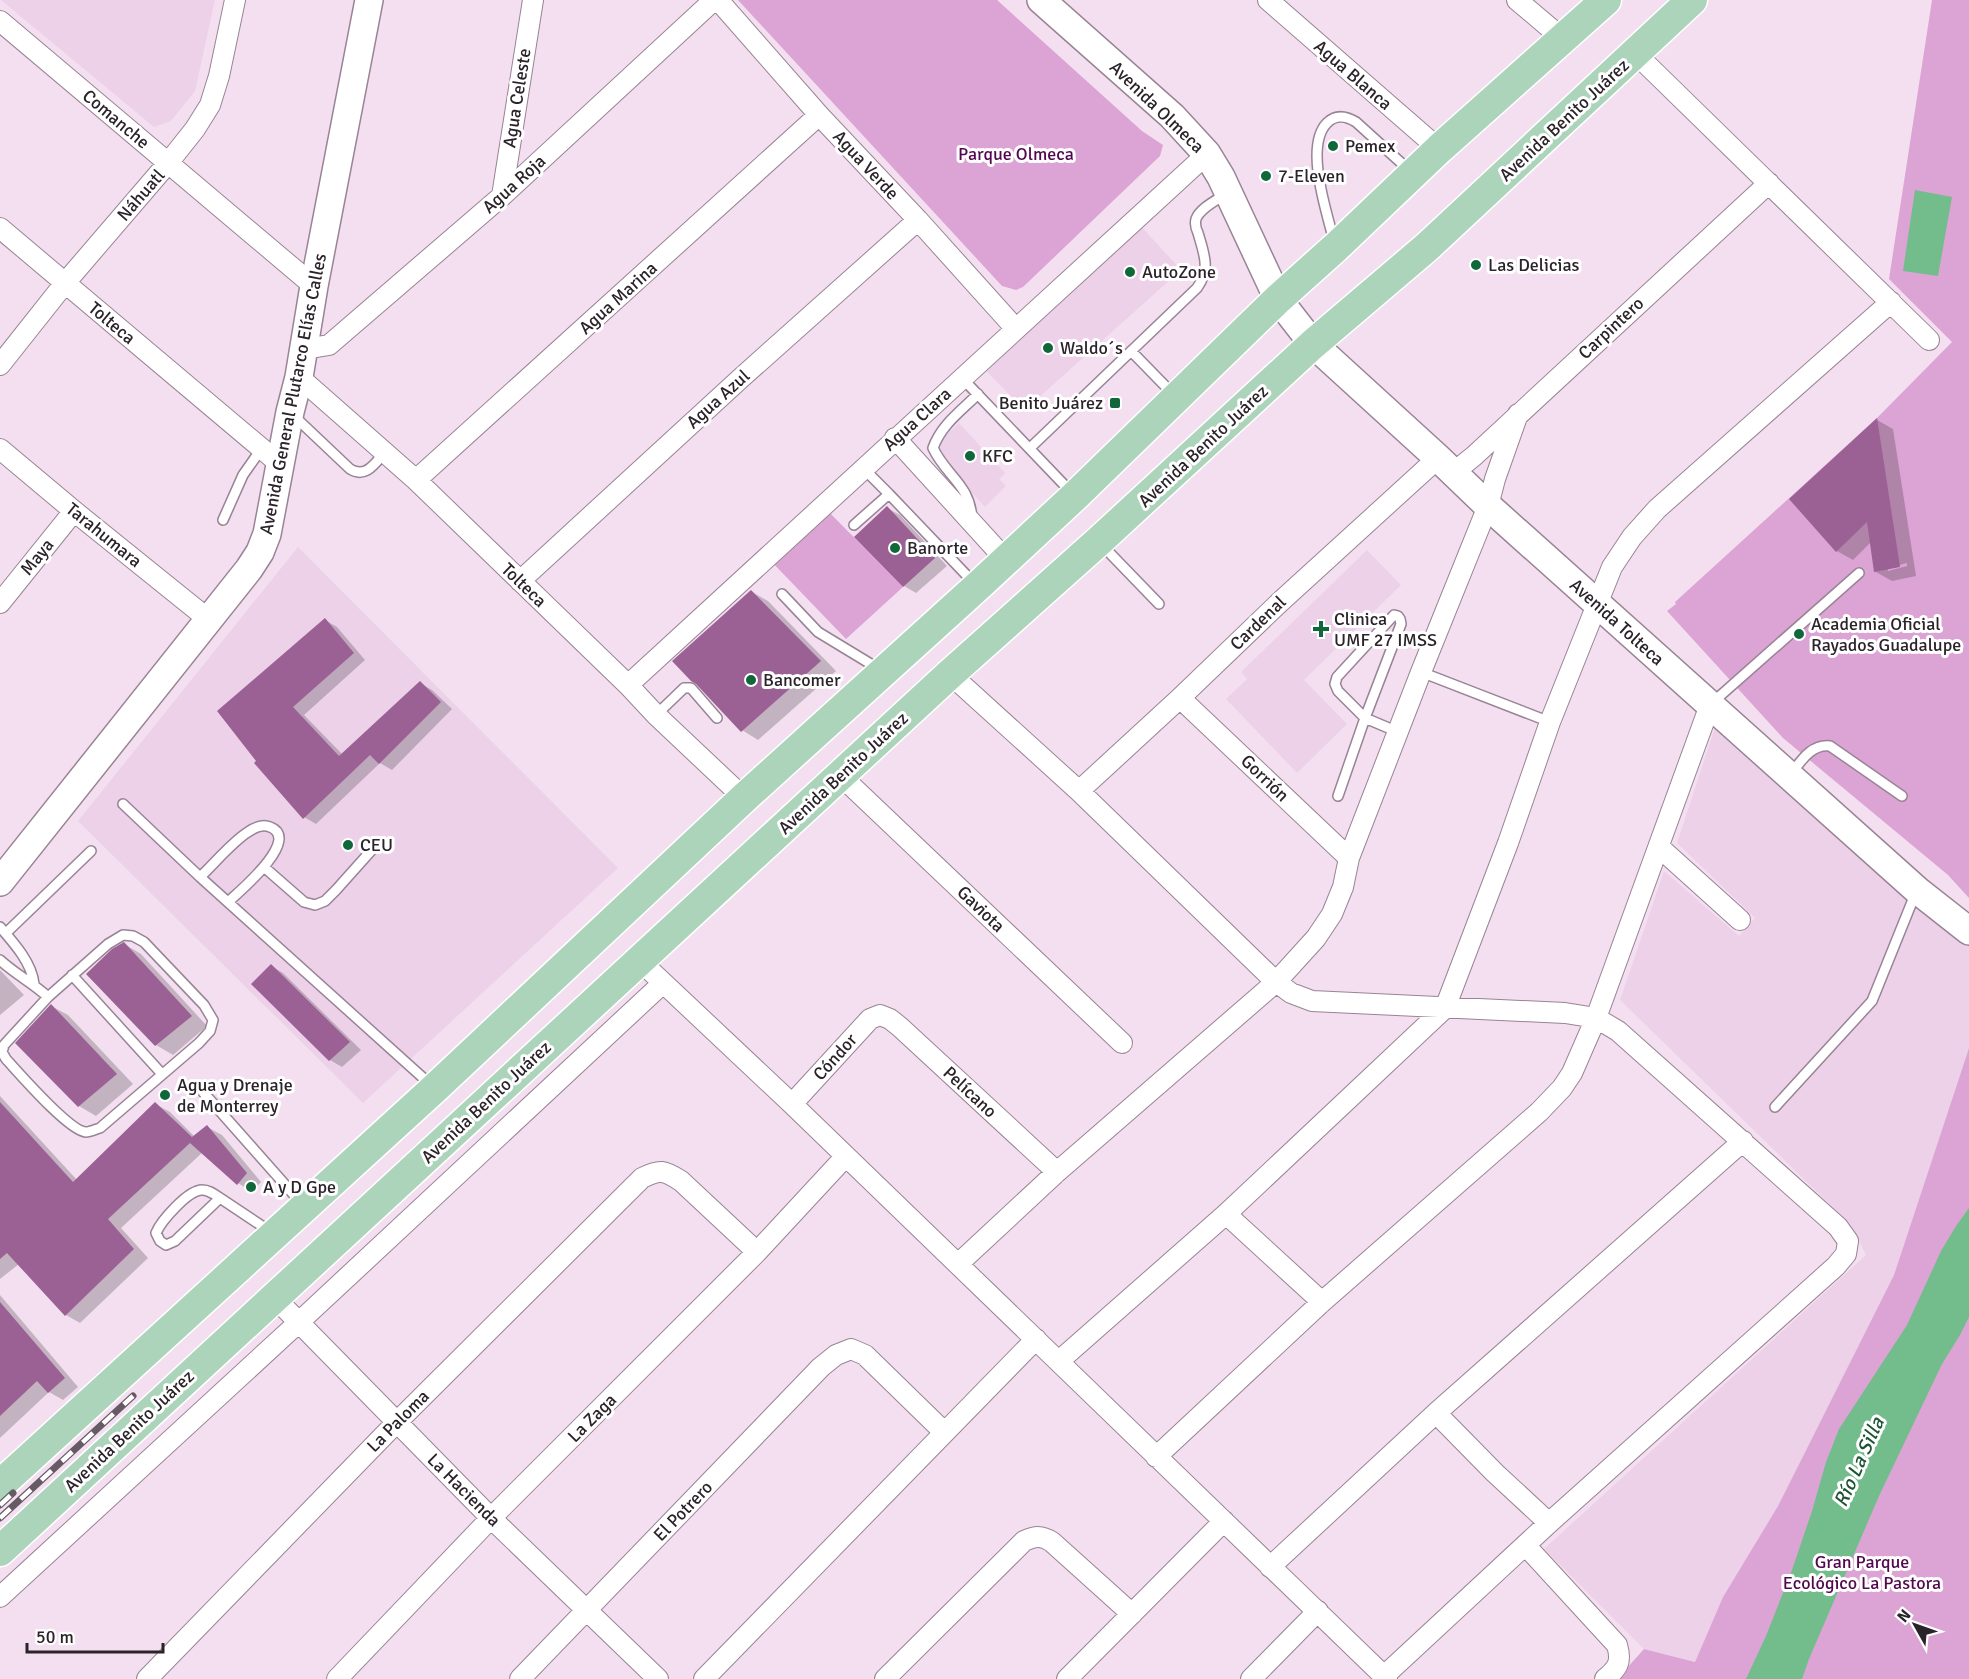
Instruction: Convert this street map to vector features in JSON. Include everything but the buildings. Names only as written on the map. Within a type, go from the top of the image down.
[{"type":"main road","points":[[0,1485],[435,1088],[744,798],[1075,496],[1278,299],[1413,173],[1606,0]]},
{"type":"main road","name":"Avenida Benito Juárez","points":[[0,1551],[950,674],[1099,541],[1313,344],[1427,247],[1692,0]]},
{"type":"main road","points":[[0,1468],[84,1392],[135,1360]]},
{"type":"main road","points":[[0,1497],[109,1394],[135,1360]]},
{"type":"main road","points":[[0,1574],[129,1454],[159,1419],[188,1376]]},
{"type":"street","name":"Náhuatl","points":[[0,365],[65,283],[195,129],[210,105],[219,76],[235,0]]},
{"type":"street","name":"Avenida General Plutarco Elías Calles","points":[[0,882],[249,569],[260,552],[267,534],[271,456],[290,412],[299,377],[314,285],[369,0]]},
{"type":"street","name":"Agua Celeste","points":[[502,196],[532,0]]},
{"type":"street","name":"Agua Roja","points":[[304,345],[317,347],[329,345],[502,196],[716,0]]},
{"type":"street","name":"Agua Verde","points":[[716,0],[819,116],[918,220],[1016,329]]},
{"type":"street","name":"Avenida Olmeca","points":[[1041,0],[1172,117],[1207,154],[1228,192],[1278,299]]},
{"type":"street","name":"Agua Blanca","points":[[1268,0],[1439,149]]},
{"type":"street","points":[[1522,1],[1563,39]]},
{"type":"street","name":"Comanche","points":[[0,21],[314,285]]},
{"type":"street","points":[[1636,54],[1929,340]]},
{"type":"street","name":"Agua Marina","points":[[417,480],[819,116]]},
{"type":"street","name":"Agua Clara","points":[[628,685],[1207,154]]},
{"type":"street","name":"Carpintero","points":[[1446,465],[1518,414],[1769,183]]},
{"type":"street","name":"Agua Azul","points":[[520,581],[741,378],[918,220]]},
{"type":"street","name":"Tolteca","points":[[0,228],[271,456]]},
{"type":"street","name":"Avenida Tolteca","points":[[1278,299],[1313,344],[1488,506],[1917,890],[1969,931]]},
{"type":"street","points":[[1059,1361],[1226,1214],[1445,1008],[1550,722],[1612,567],[1632,537],[1657,509],[1891,302]]},
{"type":"street","name":"Tolteca","points":[[299,377],[417,480],[656,715],[744,798]]},
{"type":"street","points":[[958,1264],[1057,1172],[1276,982],[1316,938],[1332,914],[1343,887],[1350,858],[1398,732],[1488,506],[1495,478],[1518,414]]},
{"type":"street","points":[[895,438],[1006,560]]},
{"type":"street","name":"Tarahumara","points":[[0,449],[208,619]]},
{"type":"street","name":"Cardenal","points":[[1079,791],[1280,602],[1446,465]]},
{"type":"street","name":"Maya","points":[[0,603],[74,511]]},
{"type":"street","points":[[639,960],[792,1104],[1385,1677],[1550,1523],[1836,1266],[1846,1254],[1848,1241],[1838,1227],[1618,1032],[1596,1018],[1565,1013],[1312,1000],[1290,993],[1079,791],[950,674]]},
{"type":"street","name":"Gorrión","points":[[1180,698],[1350,858]]},
{"type":"street","points":[[1156,1457],[1322,1302],[1530,1120],[1555,1096],[1572,1073],[1596,1018],[1710,705]]},
{"type":"street","name":"Gaviota","points":[[841,776],[1122,1044]]},
{"type":"street","points":[[1659,847],[1740,920]]},
{"type":"street","points":[[0,1597],[663,983]]},
{"type":"street","name":"Pelícano","points":[[880,1015],[900,1027],[1057,1172]]},
{"type":"street","name":"Cóndor","points":[[792,1104],[870,1019],[880,1015]]},
{"type":"street","points":[[1270,1567],[1436,1413],[1743,1141]]},
{"type":"street","name":"La Zaga","points":[[337,1679],[491,1518],[757,1252],[846,1156]]},
{"type":"street","name":"La Paloma","points":[[147,1679],[396,1423],[642,1178],[656,1171],[668,1172],[681,1181],[757,1252]]},
{"type":"street","points":[[1226,1214],[1322,1302]]},
{"type":"street","name":"La Hacienda","points":[[274,1297],[491,1518],[658,1679]]},
{"type":"street","points":[[704,1679],[1036,1339]]},
{"type":"street","name":"El Potrero","points":[[520,1679],[821,1367],[836,1355],[851,1349],[865,1355],[944,1432]]},
{"type":"street","points":[[1436,1413],[1494,1473],[1550,1523]]},
{"type":"street","points":[[1067,1679],[1224,1521]]},
{"type":"street","points":[[885,1679],[1024,1541],[1034,1536],[1043,1537],[1052,1542],[1132,1614]]},
{"type":"street","points":[[1526,1546],[1617,1645],[1620,1656],[1618,1665],[1605,1679]]},
{"type":"street","points":[[1251,1679],[1318,1611]]},
{"type":"lane","points":[[1336,247],[1323,198],[1316,148],[1323,127],[1330,120],[1347,117],[1356,122],[1413,173]]},
{"type":"lane","points":[[1030,448],[1188,297],[1204,278],[1206,266],[1196,219],[1203,209],[1228,192]]},
{"type":"lane","points":[[1131,351],[1176,397]]},
{"type":"lane","points":[[962,378],[1075,496]]},
{"type":"lane","points":[[973,523],[968,497],[933,448],[945,426],[978,394]]},
{"type":"lane","points":[[290,412],[357,473],[365,472],[385,452]]},
{"type":"lane","points":[[223,519],[243,475],[271,456]]},
{"type":"lane","points":[[863,468],[978,586]]},
{"type":"lane","points":[[854,525],[889,494]]},
{"type":"lane","points":[[1099,541],[1159,604]]},
{"type":"lane","points":[[1710,705],[1859,573]]},
{"type":"lane","points":[[782,594],[818,632],[884,672]]},
{"type":"lane","points":[[1338,796],[1365,718],[1401,624],[1398,616],[1394,615],[1336,677],[1335,684],[1365,718],[1398,732]]},
{"type":"lane","points":[[1421,672],[1550,722]]},
{"type":"lane","points":[[656,715],[684,688],[691,688],[717,718]]},
{"type":"lane","points":[[1789,776],[1812,750],[1819,746],[1830,746],[1902,796]]},
{"type":"lane","points":[[123,804],[200,877],[435,1088]]},
{"type":"lane","points":[[200,877],[247,832],[260,826],[270,827],[277,832],[280,840],[277,850],[264,867],[228,902]]},
{"type":"lane","points":[[264,867],[304,902],[315,905],[325,901],[378,843]]},
{"type":"lane","points":[[34,984],[33,975],[27,963],[3,930],[91,851]]},
{"type":"lane","points":[[1775,1107],[1872,1001],[1917,890]]},
{"type":"lane","points":[[123,935],[133,936],[144,942],[204,1005],[213,1020],[210,1031],[200,1043],[100,1128],[85,1132],[72,1126],[6,1059],[2,1052],[4,1045],[48,997],[108,944],[123,935]]},
{"type":"lane","points":[[0,960],[48,997]]},
{"type":"lane","points":[[72,975],[162,1074]]},
{"type":"lane","points":[[203,1092],[305,1206]]},
{"type":"lane","points":[[220,1198],[175,1242],[166,1245],[160,1241],[156,1233],[160,1224],[188,1196],[200,1190],[211,1192],[220,1198],[274,1234]]},
{"type":"shaded area","points":[[1,0],[215,0],[195,91],[171,121],[154,127]]},
{"type":"shaded area","points":[[1140,225],[1181,270],[1025,410],[984,369]]},
{"type":"shaded area","points":[[959,423],[1005,473],[999,479],[1006,486],[985,507],[939,456],[943,453],[936,445]]},
{"type":"shaded area","name":"CEU","points":[[298,547],[618,868],[363,1103],[78,821]]},
{"type":"shaded area","name":"Clinica UMF 27 IMSS","points":[[1367,550],[1401,585],[1304,680],[1347,724],[1297,773],[1226,699],[1247,679],[1241,672]]},
{"type":"shaded area","points":[[1715,727],[1969,946],[1969,1048],[1894,1275],[1778,1506],[1723,1597],[1695,1662],[1644,1649],[1544,1549],[1866,1255],[1850,1224],[1620,1000],[1664,871],[1739,936],[1755,918],[1677,843]]},
{"type":"green space","name":"Parque Olmeca","points":[[738,0],[997,0],[1142,131],[1163,145],[1160,156],[1023,287],[1016,290],[1002,286]]},
{"type":"green space","points":[[1932,0],[1969,0],[1969,898],[1948,875],[1783,738],[1667,611],[1877,418],[1952,342],[1889,279]]},
{"type":"green space","points":[[823,506],[903,587],[846,639],[767,557]]},
{"type":"green space","name":"Gran Parque Ecológico La Pastora","points":[[1969,1048],[1969,1679],[1617,1679],[1644,1649],[1695,1662],[1723,1597],[1778,1506],[1894,1275]]},
{"type":"water","points":[[1915,190],[1952,197],[1938,276],[1903,271]]},
{"type":"water","name":"Río La Silla","points":[[1969,1208],[1969,1317],[1942,1364],[1879,1496],[1802,1679],[1746,1679],[1792,1570],[1826,1462],[1839,1429],[1907,1325],[1941,1251]]},
{"type":"railway","points":[[0,1518],[133,1396]]},
{"type":"railway","points":[[0,1505],[13,1493]]},
{"type":"place","name":"Pemex","points":[[1333,146]]},
{"type":"place","name":"7-Eleven","points":[[1266,176]]},
{"type":"place","name":"Las Delicias","points":[[1476,265]]},
{"type":"place","name":"AutoZone","points":[[1130,272]]},
{"type":"place","name":"Waldo´s","points":[[1048,348]]},
{"type":"place","name":"Benito Juárez","points":[[1115,403]]},
{"type":"place","name":"KFC","points":[[970,456]]},
{"type":"place","name":"Banorte","points":[[895,548]]},
{"type":"place","name":"Clinica UMF 27 IMSS","points":[[1321,629]]},
{"type":"place","name":"Academia Oficial Rayados Guadalupe","points":[[1799,634]]},
{"type":"place","name":"Bancomer","points":[[751,680]]},
{"type":"place","name":"CEU","points":[[348,845]]},
{"type":"place","name":"Agua y Drenaje de Monterrey","points":[[165,1095]]},
{"type":"place","name":"A y D Gpe","points":[[251,1187]]}]
